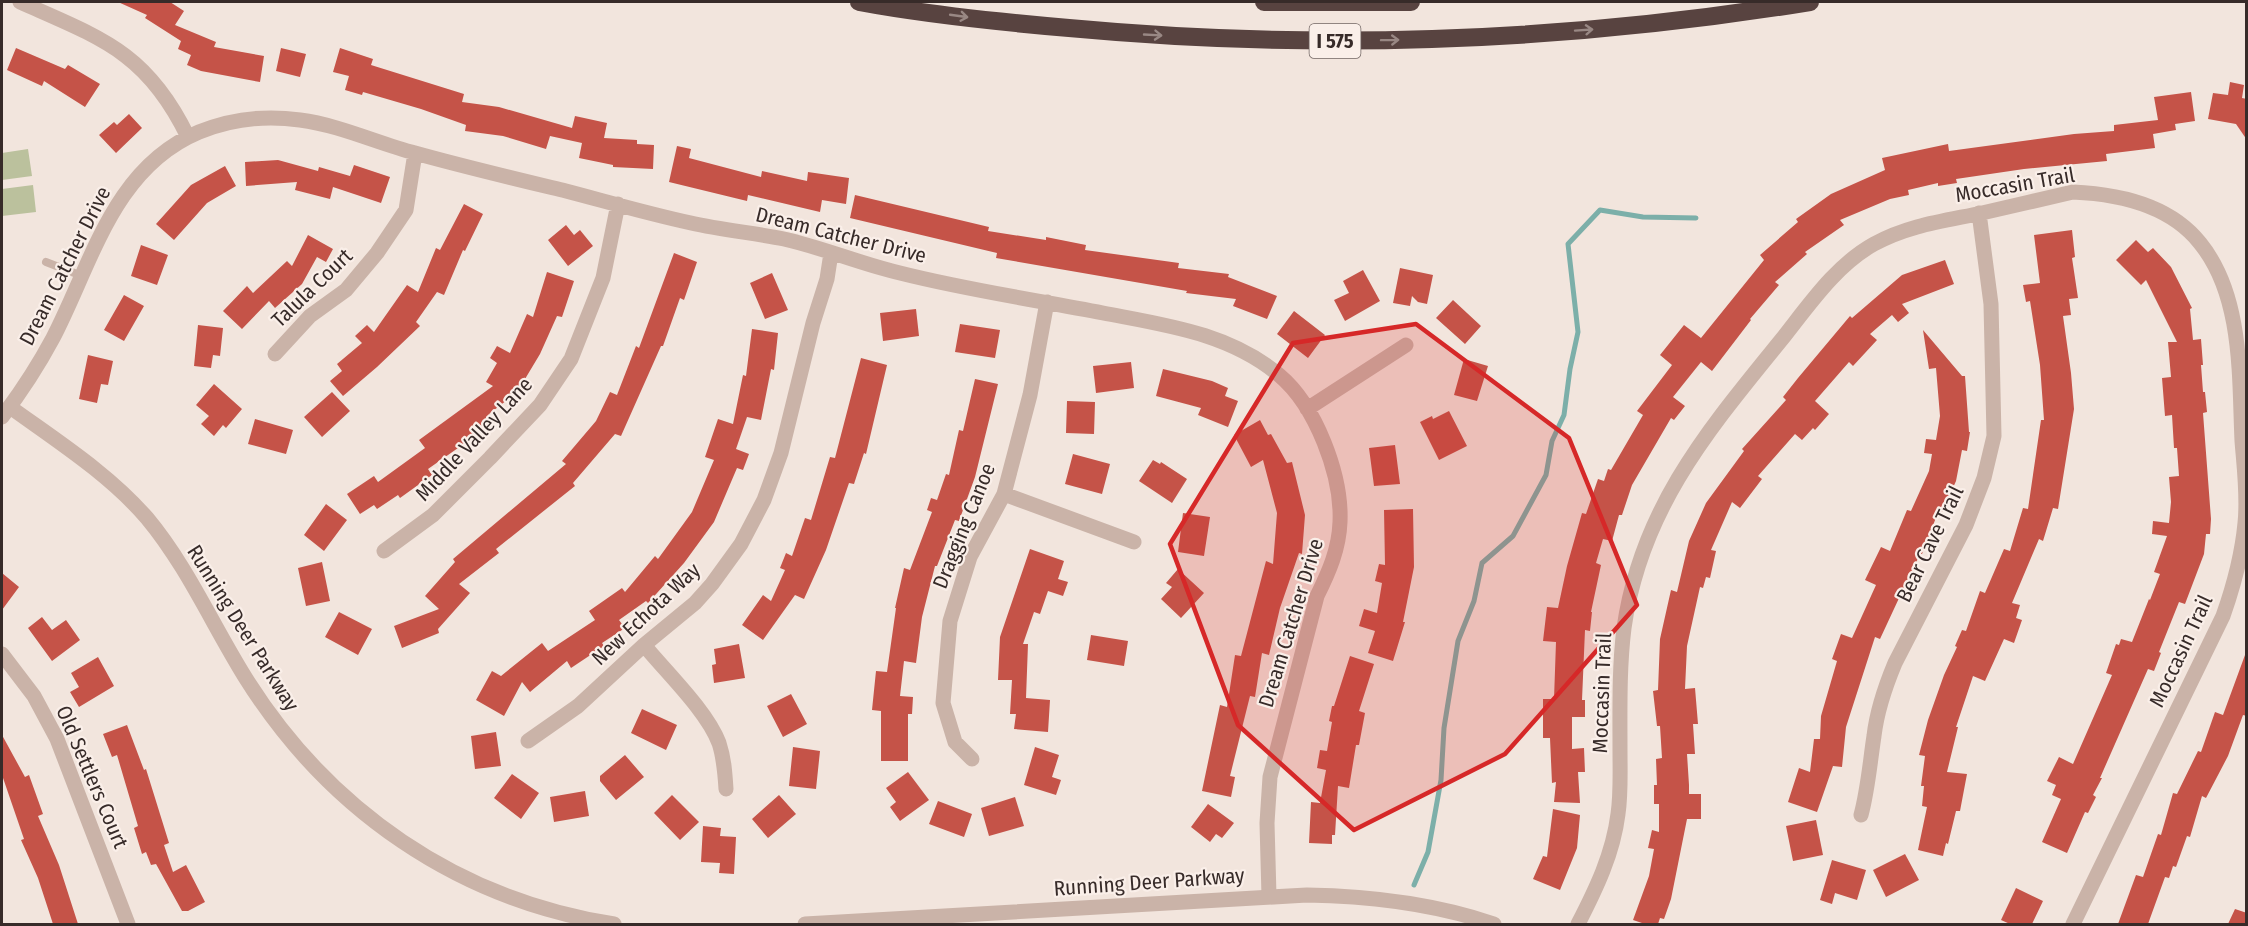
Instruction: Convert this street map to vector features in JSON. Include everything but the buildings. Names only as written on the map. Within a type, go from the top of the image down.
[{"type":"highway","name":"I 575","points":[[860,2],[1000,22],[1126,34],[1254,41],[1471,38],[1617,27],[1810,2]]},
{"type":"highway","points":[[1264,2],[1411,2]]},
{"type":"street","points":[[20,2],[87,32],[131,59],[153,79],[163,92],[189,137]]},
{"type":"street","name":"Dream Catcher Drive","points":[[4,408],[53,338],[102,230],[125,192],[155,160],[189,137],[236,121],[260,118],[288,118],[316,122],[415,153],[692,223],[787,240],[900,273],[1214,337],[1258,360],[1297,391],[1318,430],[1335,477],[1340,501],[1340,526],[1331,566],[1317,596],[1270,777],[1267,823],[1269,896]]},
{"type":"street","name":"Talula Court","points":[[275,354],[310,316],[346,290],[377,253],[406,210],[415,153]]},
{"type":"street","name":"Moccasin Trail","points":[[1578,924],[1603,873],[1619,813],[1620,675],[1625,624],[1640,562],[1658,514],[1685,466],[1734,399],[1814,298],[1854,258],[1872,245],[1911,228],[1938,220],[2073,192],[2098,193],[2122,198],[2145,204],[2168,214],[2200,242],[2213,263],[2225,291],[2237,354],[2246,520],[2238,571],[2223,616],[2073,924]]},
{"type":"street","name":"Middle Valley Lane","points":[[384,551],[434,515],[490,458],[540,405],[572,358],[603,278],[618,204]]},
{"type":"street","name":"Bear Cave Trail","points":[[1861,815],[1867,790],[1874,734],[1886,686],[1900,652],[1966,525],[1984,478],[1994,436],[1991,304],[1979,213]]},
{"type":"street","name":"New Echota Way","points":[[528,741],[578,706],[644,645],[695,603],[741,544],[764,500],[781,453],[813,323],[827,279],[831,253]]},
{"type":"street","name":"Dragging Canoe","points":[[972,759],[955,742],[943,704],[950,621],[970,557],[1004,494],[1030,395],[1047,302]]},
{"type":"street","points":[[1307,410],[1406,345]]},
{"type":"street","name":"Running Deer Parkway","points":[[4,408],[96,471],[146,517],[183,570],[269,714],[329,783],[364,815],[424,856],[488,888],[537,907],[595,923],[614,924]]},
{"type":"street","points":[[1004,494],[1134,542]]},
{"type":"street","points":[[644,645],[698,710],[718,740],[725,764],[726,789]]},
{"type":"street","name":"Old Settlers Court","points":[[2,654],[34,696],[57,739],[128,924]]},
{"type":"street","name":"Running Deer Parkway","points":[[805,924],[1269,896],[1344,896],[1395,900],[1439,908],[1494,924]]},
{"type":"lane","points":[[46,262],[82,276]]},
{"type":"highlighted area","points":[[1416,324],[1569,438],[1637,605],[1505,754],[1354,830],[1238,725],[1170,544],[1293,343]]},
{"type":"green space","points":[[28,149],[32,176],[2,180],[2,153]]},
{"type":"green space","points":[[33,185],[36,212],[2,216],[2,189]]},
{"type":"waterway","points":[[1414,885],[1428,852],[1441,780],[1444,728],[1458,641],[1474,601],[1482,563],[1513,536],[1546,475],[1552,441],[1564,415],[1578,332],[1568,244],[1600,210],[1643,217],[1696,218]]}]
